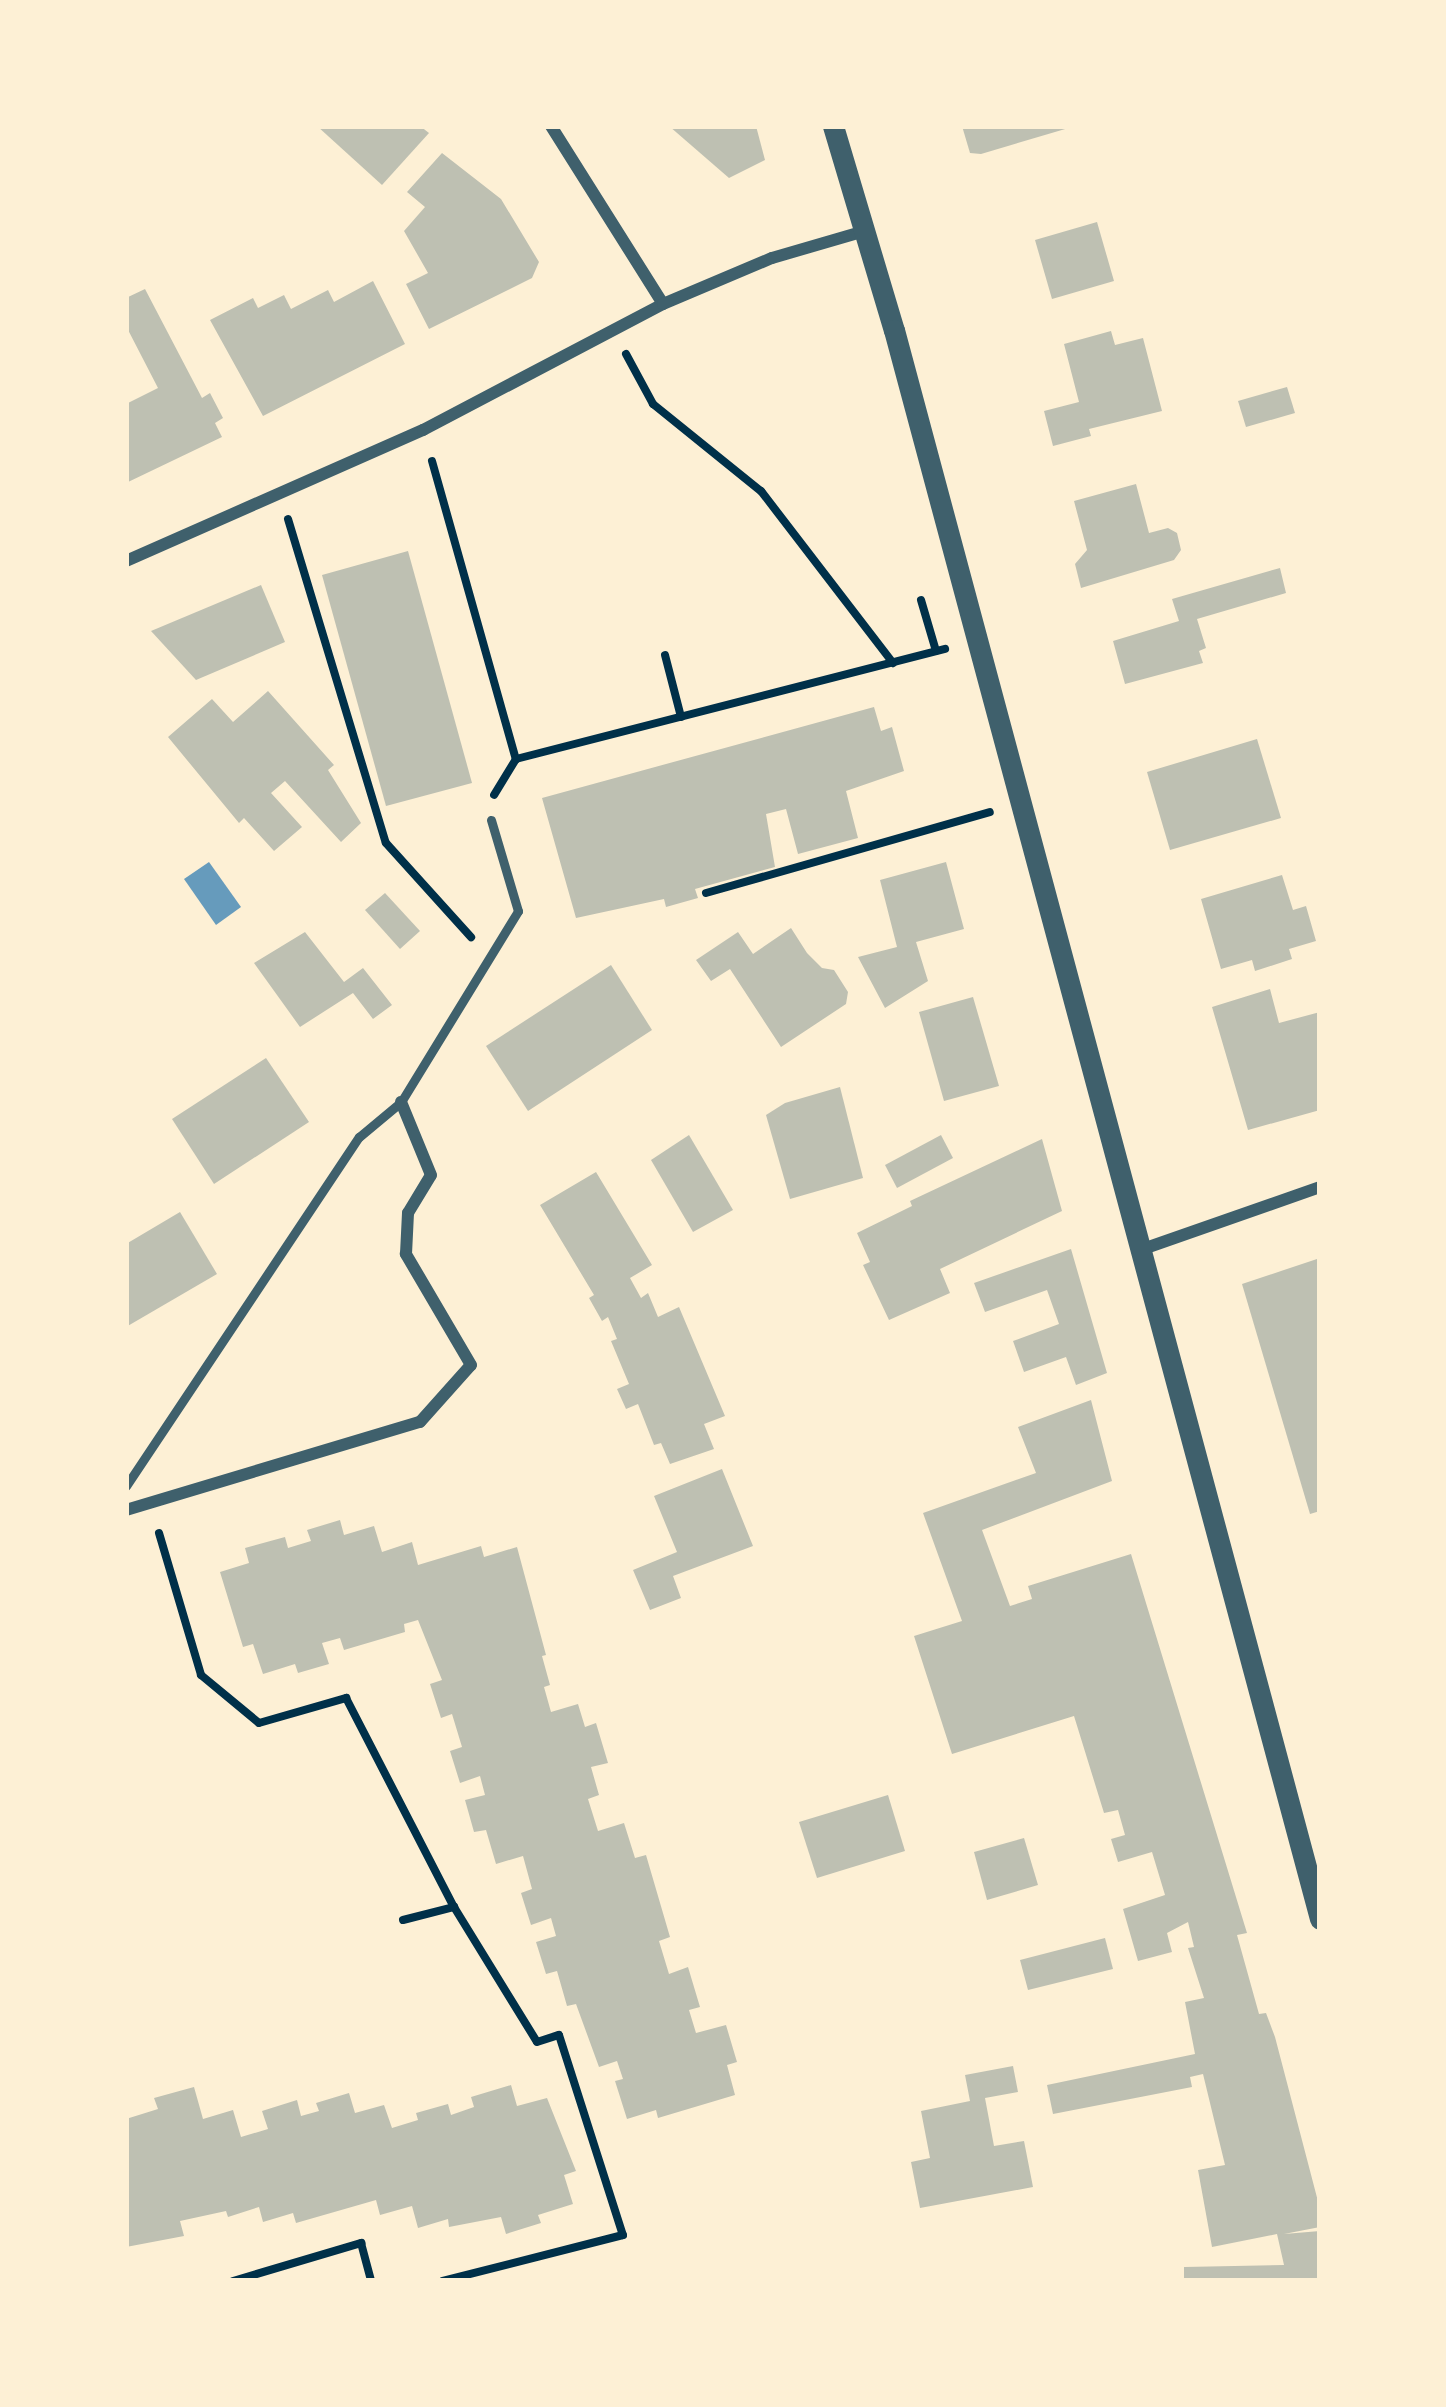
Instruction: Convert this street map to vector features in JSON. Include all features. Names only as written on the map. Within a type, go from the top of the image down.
[{"type":"street","points":[[550,126],[663,304]]},
{"type":"street","points":[[833,126],[894,330],[1320,1919]]},
{"type":"street","points":[[126,561],[423,430],[663,304],[772,258],[861,232]]},
{"type":"street","points":[[126,1510],[421,1422],[471,1365],[406,1253],[408,1214],[431,1175],[401,1102]]},
{"type":"street","points":[[1143,1249],[1320,1187]]},
{"type":"lane","points":[[126,1486],[359,1137],[401,1102],[518,911],[491,820]]},
{"type":"path","points":[[613,330],[652,404],[761,491],[893,663]]},
{"type":"path","points":[[423,430],[516,759]]},
{"type":"path","points":[[280,495],[386,843],[490,958]]},
{"type":"path","points":[[921,600],[936,651]]},
{"type":"path","points":[[491,820],[493,796],[516,759],[976,641]]},
{"type":"path","points":[[664,655],[681,717]]},
{"type":"path","points":[[706,893],[1021,803]]},
{"type":"path","points":[[150,1503],[201,1675],[259,1723],[346,1697],[454,1907],[537,2042],[559,2035],[623,2235],[443,2281]]},
{"type":"path","points":[[403,1920],[454,1907]]},
{"type":"path","points":[[232,2281],[361,2243],[370,2281]]},
{"type":"water","points":[[209,862],[241,907],[216,925],[184,879]]},
{"type":"building","points":[[317,126],[420,126],[429,133],[382,185]]},
{"type":"building","points":[[669,126],[756,126],[765,160],[729,178]]},
{"type":"building","points":[[962,126],[1072,127],[981,154],[970,153]]},
{"type":"building","points":[[442,153],[501,199],[539,262],[532,278],[429,329],[406,284],[428,273],[404,231],[425,207],[407,192]]},
{"type":"building","points":[[1097,222],[1114,281],[1052,299],[1035,240]]},
{"type":"building","points":[[373,281],[405,344],[263,416],[210,320],[253,298],[258,308],[284,295],[291,309],[328,290],[334,302]]},
{"type":"building","points":[[145,289],[202,398],[210,393],[223,418],[215,423],[222,437],[126,483],[126,404],[158,388],[126,326],[126,298]]},
{"type":"building","points":[[1111,331],[1115,345],[1143,338],[1162,411],[1089,429],[1091,436],[1053,446],[1044,411],[1079,402],[1064,344]]},
{"type":"building","points":[[1287,387],[1295,413],[1246,427],[1238,401]]},
{"type":"building","points":[[1136,484],[1149,533],[1168,528],[1177,533],[1181,550],[1174,560],[1081,588],[1075,564],[1087,550],[1074,501]]},
{"type":"building","points":[[408,551],[472,783],[386,806],[322,575]]},
{"type":"building","points":[[1280,568],[1286,593],[1197,619],[1206,648],[1199,651],[1203,663],[1125,684],[1113,641],[1179,621],[1172,599]]},
{"type":"building","points":[[261,585],[285,642],[196,680],[151,631]]},
{"type":"building","points":[[268,691],[334,765],[328,770],[361,823],[341,842],[285,781],[271,793],[302,827],[274,851],[244,818],[239,823],[168,737],[212,699],[233,722]]},
{"type":"building","points":[[874,707],[881,731],[892,727],[904,771],[846,791],[858,838],[798,854],[786,809],[766,814],[775,867],[695,889],[698,898],[666,907],[664,899],[576,918],[542,798]]},
{"type":"building","points":[[1257,739],[1281,818],[1170,850],[1147,772]]},
{"type":"building","points":[[946,862],[964,929],[916,942],[928,981],[885,1008],[858,957],[897,947],[880,880]]},
{"type":"building","points":[[1282,875],[1293,910],[1306,906],[1316,941],[1289,949],[1292,959],[1255,971],[1252,960],[1221,969],[1201,899]]},
{"type":"building","points":[[385,893],[420,931],[400,949],[365,910]]},
{"type":"building","points":[[791,928],[807,953],[822,968],[834,970],[848,992],[846,1004],[781,1047],[730,969],[711,981],[696,960],[738,932],[753,954]]},
{"type":"building","points":[[305,932],[344,982],[363,968],[392,1005],[373,1019],[353,993],[300,1027],[254,963]]},
{"type":"building","points":[[611,965],[652,1030],[528,1111],[486,1046]]},
{"type":"building","points":[[1270,989],[1279,1023],[1320,1012],[1320,1110],[1248,1130],[1212,1007]]},
{"type":"building","points":[[973,997],[999,1086],[944,1101],[919,1012]]},
{"type":"building","points":[[266,1058],[309,1122],[214,1184],[172,1119]]},
{"type":"building","points":[[840,1087],[863,1178],[790,1199],[766,1115],[785,1103]]},
{"type":"building","points":[[689,1135],[733,1210],[693,1232],[651,1160]]},
{"type":"building","points":[[941,1135],[953,1158],[897,1188],[885,1165]]},
{"type":"building","points":[[1042,1139],[1062,1211],[940,1269],[950,1293],[889,1320],[863,1265],[870,1262],[857,1233],[912,1206],[910,1201]]},
{"type":"building","points":[[596,1172],[652,1265],[630,1278],[641,1298],[648,1293],[658,1317],[679,1307],[725,1416],[704,1424],[714,1449],[670,1464],[661,1443],[654,1445],[638,1404],[626,1409],[617,1389],[629,1384],[611,1341],[617,1339],[608,1317],[602,1321],[589,1298],[594,1295],[540,1205]]},
{"type":"building","points":[[180,1212],[217,1274],[126,1327],[126,1244]]},
{"type":"building","points":[[1071,1249],[1107,1373],[1076,1385],[1066,1357],[1024,1372],[1013,1341],[1059,1324],[1047,1290],[985,1312],[974,1283]]},
{"type":"building","points":[[1320,1258],[1320,1511],[1310,1514],[1242,1284]]},
{"type":"building","points":[[1091,1400],[1112,1481],[982,1530],[1010,1606],[1032,1599],[1028,1586],[1131,1554],[1247,1933],[1237,1935],[1259,2014],[1266,2013],[1275,2037],[1320,2209],[1320,2227],[1284,2234],[1320,2231],[1320,2281],[1184,2281],[1184,2267],[1284,2265],[1277,2234],[1212,2247],[1198,2170],[1225,2165],[1203,2074],[1190,2077],[1192,2087],[1053,2114],[1047,2085],[1195,2054],[1185,2002],[1204,1998],[1188,1948],[1194,1947],[1188,1922],[1167,1933],[1172,1952],[1138,1961],[1123,1909],[1165,1895],[1152,1852],[1118,1862],[1111,1839],[1125,1835],[1118,1810],[1104,1813],[1074,1716],[952,1754],[914,1636],[962,1621],[923,1513],[1036,1473],[1018,1427]]},
{"type":"building","points":[[722,1469],[753,1546],[673,1576],[681,1598],[650,1610],[633,1570],[677,1552],[654,1496]]},
{"type":"building","points":[[340,1520],[344,1535],[374,1526],[382,1552],[412,1542],[418,1565],[481,1546],[484,1557],[517,1547],[546,1655],[542,1656],[550,1685],[544,1687],[551,1712],[578,1704],[585,1727],[596,1723],[608,1763],[591,1767],[599,1795],[588,1799],[598,1831],[624,1823],[635,1858],[646,1855],[670,1937],[659,1941],[669,1974],[688,1967],[700,2007],[689,2010],[696,2033],[726,2025],[737,2062],[727,2065],[735,2095],[658,2118],[656,2110],[627,2119],[615,2081],[623,2079],[617,2061],[599,2067],[576,2004],[567,2006],[557,1971],[546,1974],[536,1942],[556,1936],[551,1918],[531,1925],[521,1893],[532,1889],[523,1856],[496,1864],[486,1830],[474,1832],[465,1800],[485,1795],[480,1776],[460,1783],[450,1751],[462,1747],[452,1714],[441,1718],[430,1684],[442,1680],[418,1620],[404,1624],[405,1632],[344,1650],[340,1638],[322,1643],[329,1664],[298,1673],[295,1664],[263,1674],[253,1644],[243,1647],[220,1572],[249,1563],[245,1548],[285,1537],[288,1548],[311,1541],[307,1530]]},
{"type":"building","points":[[888,1795],[905,1851],[817,1878],[799,1822]]},
{"type":"building","points":[[1024,1838],[1038,1885],[987,1900],[974,1852]]},
{"type":"building","points":[[1105,1938],[1113,1969],[1028,1990],[1020,1960]]},
{"type":"building","points":[[1013,2066],[1018,2092],[985,2098],[994,2146],[1024,2141],[1033,2187],[920,2208],[911,2162],[930,2158],[921,2111],[970,2101],[965,2075]]},
{"type":"building","points":[[511,2085],[517,2106],[547,2098],[576,2171],[564,2175],[573,2204],[538,2215],[541,2223],[506,2234],[501,2217],[449,2227],[448,2219],[418,2228],[412,2206],[380,2215],[376,2200],[296,2223],[293,2213],[263,2222],[259,2207],[228,2217],[226,2211],[180,2221],[184,2236],[126,2247],[126,2119],[158,2109],[154,2098],[194,2087],[203,2119],[233,2110],[241,2137],[268,2129],[262,2111],[297,2100],[301,2116],[319,2111],[316,2103],[349,2093],[355,2113],[384,2105],[392,2128],[418,2120],[416,2113],[448,2104],[451,2115],[474,2107],[471,2097]]}]
